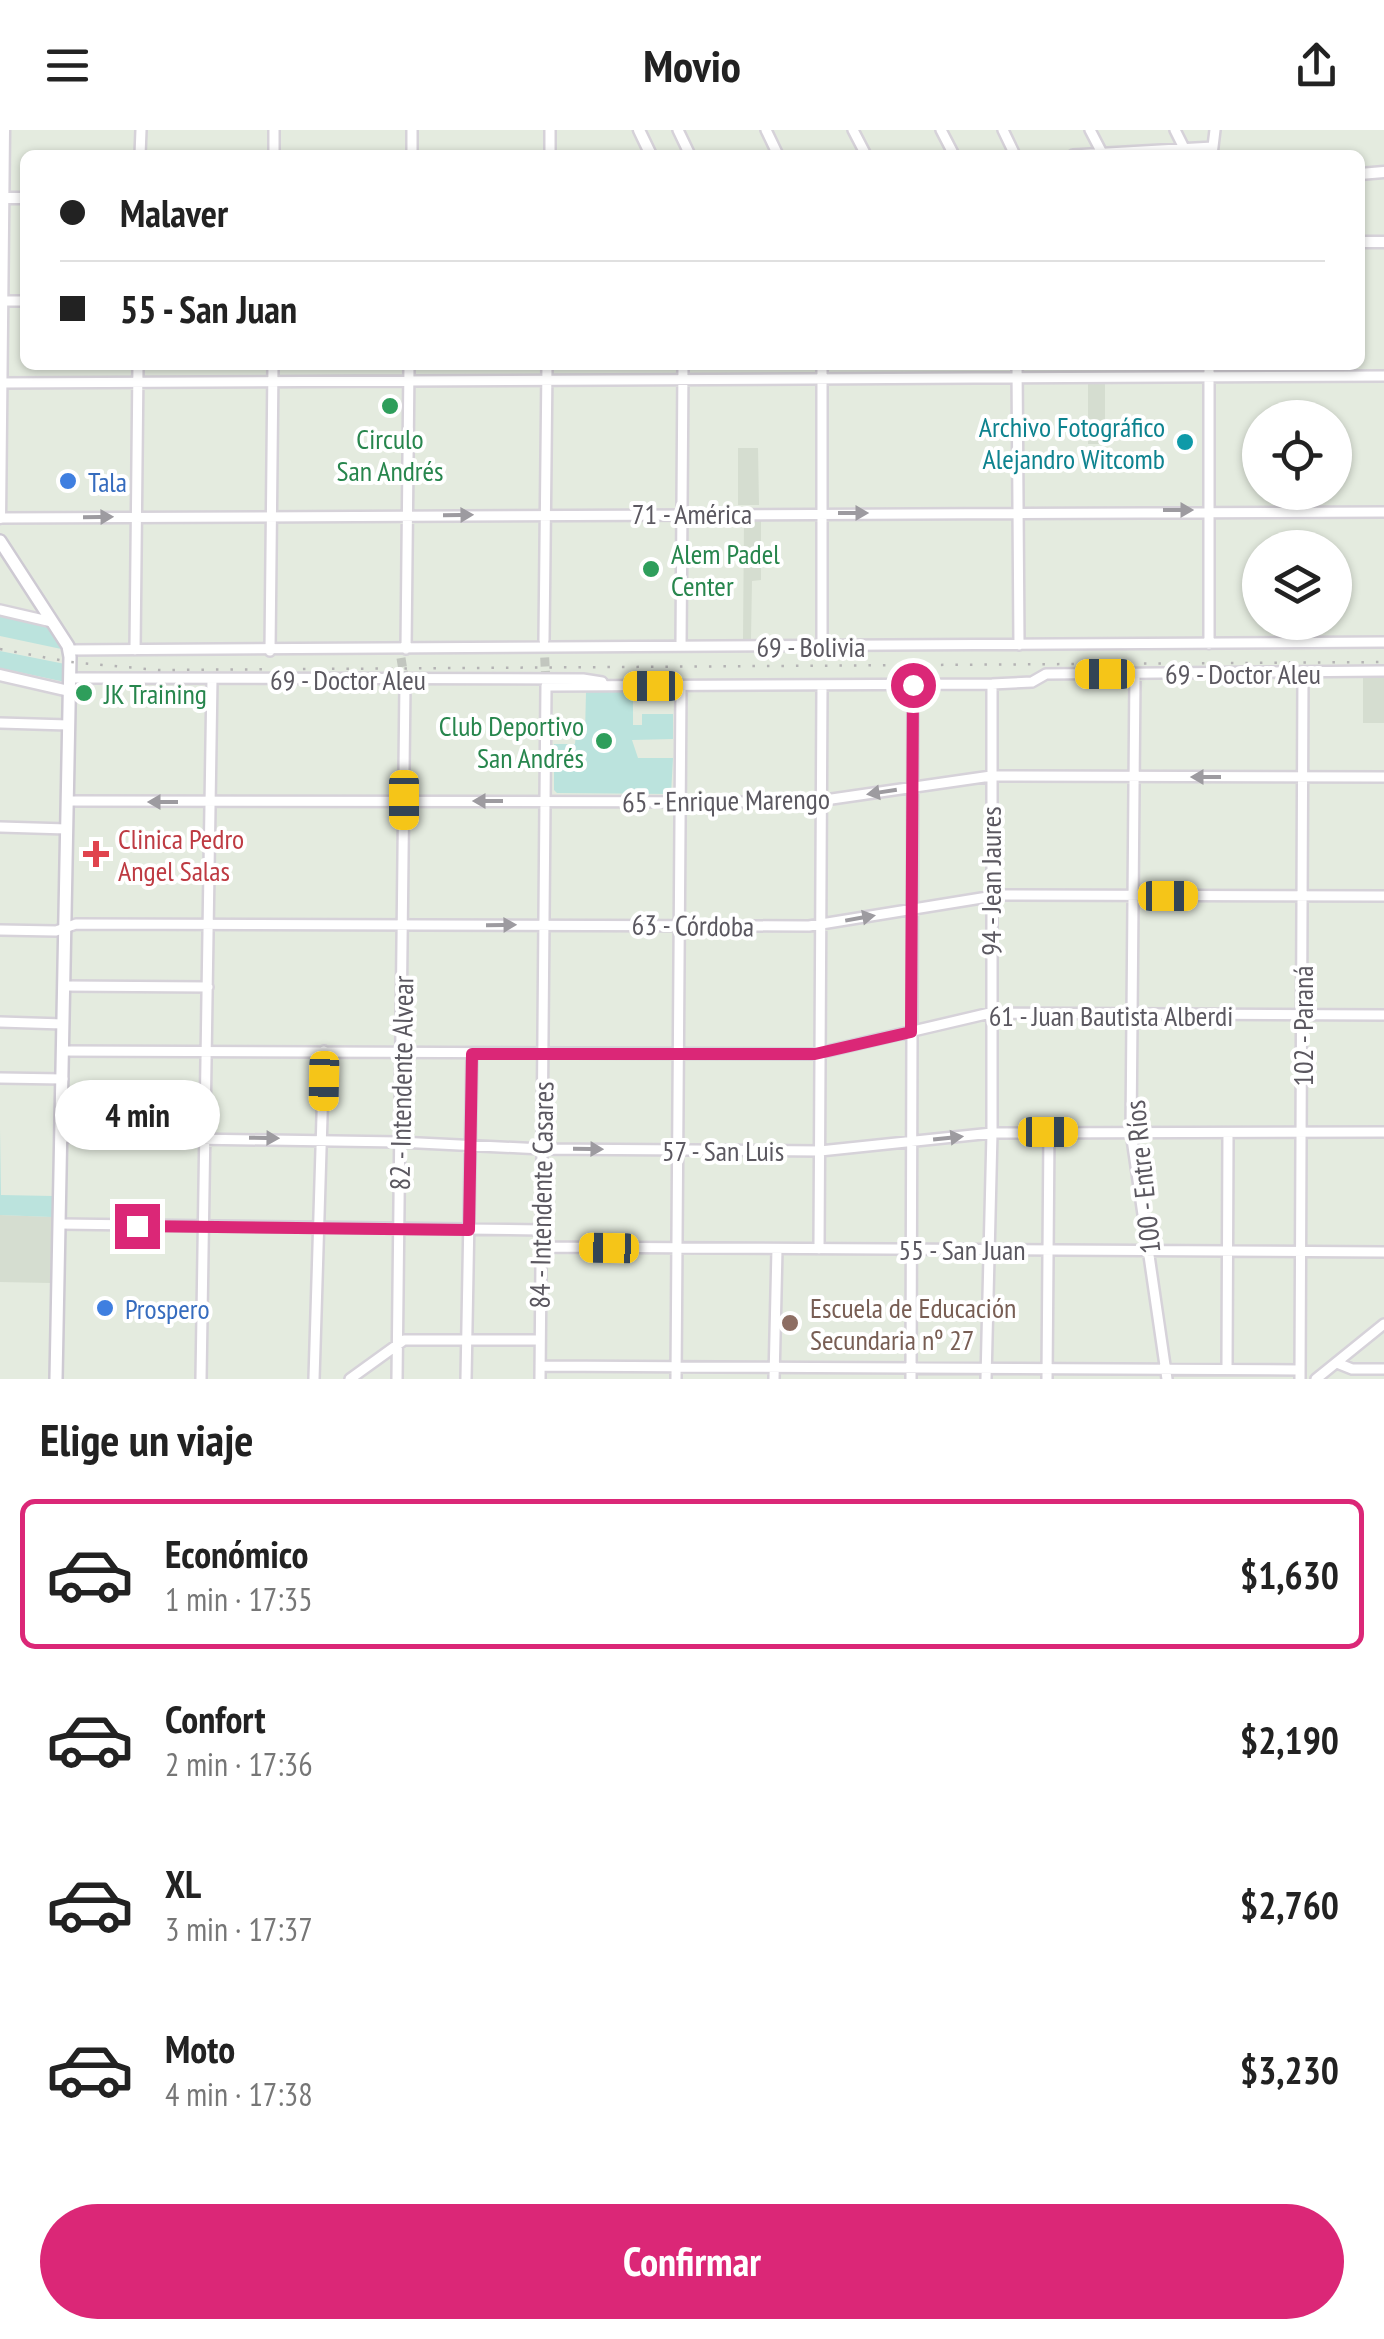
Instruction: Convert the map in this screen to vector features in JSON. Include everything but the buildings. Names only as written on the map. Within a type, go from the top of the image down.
[{"type":"main road","points":[[0,541],[69,650],[56,1379]]},
{"type":"street","points":[[0,518],[4,130]]},
{"type":"street","points":[[1175,130],[1184,148]]},
{"type":"street","points":[[1151,150],[1203,150]]},
{"type":"street","points":[[136,650],[138,370]]},
{"type":"street","points":[[270,650],[273,370]]},
{"type":"street","points":[[404,653],[409,370]]},
{"type":"street","points":[[544,645],[541,552],[545,538],[548,370]]},
{"type":"street","points":[[682,370],[682,646]]},
{"type":"street","points":[[822,370],[822,645]]},
{"type":"street","points":[[1017,370],[1018,645]]},
{"type":"street","points":[[1209,370],[1210,644]]},
{"type":"street","points":[[1,383],[1017,378],[1115,371],[1209,377],[1384,376]]},
{"type":"street","name":"71 - América","points":[[0,518],[1384,512]]},
{"type":"street","points":[[0,610],[52,622]]},
{"type":"street","name":"69 - Bolivia","points":[[69,650],[394,654],[544,645],[1384,642]]},
{"type":"street","name":"69 - Doctor Aleu","points":[[70,684],[212,679],[822,686],[1027,683],[1046,674],[1384,672]]},
{"type":"street","name":"100 - Entre Ríos","points":[[1135,674],[1131,1132],[1167,1374]]},
{"type":"street","name":"102 - Paraná","points":[[1300,1377],[1303,674]]},
{"type":"street","points":[[0,675],[70,684]]},
{"type":"street","points":[[200,1379],[212,679]]},
{"type":"street","name":"82 - Intendente Alvear","points":[[397,1379],[404,788],[410,780],[405,680]]},
{"type":"street","name":"84 - Intendente Casares","points":[[540,1379],[547,682]]},
{"type":"street","name":"94 - Jean Jaures","points":[[986,1374],[992,1133],[992,684]]},
{"type":"street","points":[[911,1379],[913,685]]},
{"type":"street","points":[[819,1248],[822,686]]},
{"type":"street","points":[[676,1379],[681,687]]},
{"type":"street","points":[[0,724],[68,725]]},
{"type":"street","name":"65 - Enrique Marengo","points":[[67,801],[821,801],[991,776],[1384,777]]},
{"type":"street","points":[[0,827],[66,828]]},
{"type":"street","name":"63 - Córdoba","points":[[0,930],[56,931],[76,924],[821,926],[990,896],[1384,896]]},
{"type":"street","points":[[64,986],[208,987]]},
{"type":"street","name":"61 - Juan Bautista Alberdi","points":[[62,1051],[820,1053],[990,1013],[1384,1014]]},
{"type":"street","points":[[0,1022],[63,1024]]},
{"type":"street","points":[[314,1379],[324,1052]]},
{"type":"street","points":[[466,1379],[472,1054]]},
{"type":"street","points":[[0,1078],[62,1079]]},
{"type":"street","points":[[1048,1132],[1048,1374]]},
{"type":"street","name":"57 - San Luis","points":[[61,1137],[820,1151],[992,1133],[1384,1132]]},
{"type":"street","points":[[1227,1368],[1228,1133]]},
{"type":"street","points":[[60,1224],[541,1230]]},
{"type":"street","name":"55 - San Juan","points":[[540,1247],[1384,1252]]},
{"type":"street","points":[[774,1379],[776,1250]]},
{"type":"street","points":[[1316,1379],[1384,1324]]},
{"type":"street","points":[[350,1379],[398,1342],[540,1340]]},
{"type":"street","points":[[1337,1363],[1352,1368],[1384,1369]]},
{"type":"street","points":[[540,1366],[911,1367],[986,1374],[1167,1374],[1227,1368],[1300,1377]]},
{"type":"shaded area","points":[[1088,384],[1105,384],[1105,444],[1088,444]]},
{"type":"shaded area","points":[[738,448],[758,448],[759,505],[738,505]]},
{"type":"shaded area","points":[[744,520],[761,520],[761,580],[752,581],[751,639],[743,639]]},
{"type":"shaded area","points":[[0,615],[52,628],[66,650],[0,636]]},
{"type":"shaded area","points":[[0,651],[65,664],[65,682],[0,668]]},
{"type":"shaded area","points":[[1363,676],[1384,676],[1384,723],[1363,723]]},
{"type":"shaded area","name":"Club Deportivo San Andrés","points":[[586,692],[633,692],[633,725],[642,725],[642,714],[673,714],[673,739],[632,740],[638,758],[673,758],[671,794],[554,790],[554,744],[575,744],[576,734],[585,734]]},
{"type":"shaded area","points":[[0,1129],[1,1195],[53,1196],[52,1217],[0,1215]]},
{"type":"shaded area","points":[[0,1215],[52,1217],[51,1283],[0,1282]]},
{"type":"tunnel","points":[[544,644],[546,683]]},
{"type":"tunnel","points":[[401,658],[405,683]]},
{"type":"railway","points":[[0,649],[70,662],[158,670],[1384,662]]},
{"type":"place","name":"Circulo San Andrés","points":[[390,406]]},
{"type":"place","name":"Archivo Fotográfico Alejandro Witcomb","points":[[1185,442]]},
{"type":"place","name":"Tala","points":[[68,481]]},
{"type":"place","name":"Alem Padel Center","points":[[651,569]]},
{"type":"place","name":"JK Training","points":[[84,693]]},
{"type":"place","name":"Club Deportivo San Andrés","points":[[604,741]]},
{"type":"place","name":"Clinica Pedro Angel Salas","points":[[96,854]]},
{"type":"place","name":"Prospero","points":[[105,1308]]},
{"type":"place","name":"Escuela de Educación Secundaria nº 27","points":[[790,1323]]},
{"type":"route","points":[[137,1226],[469,1230],[472,1054],[815,1054],[911,1032],[913,685]]}]
